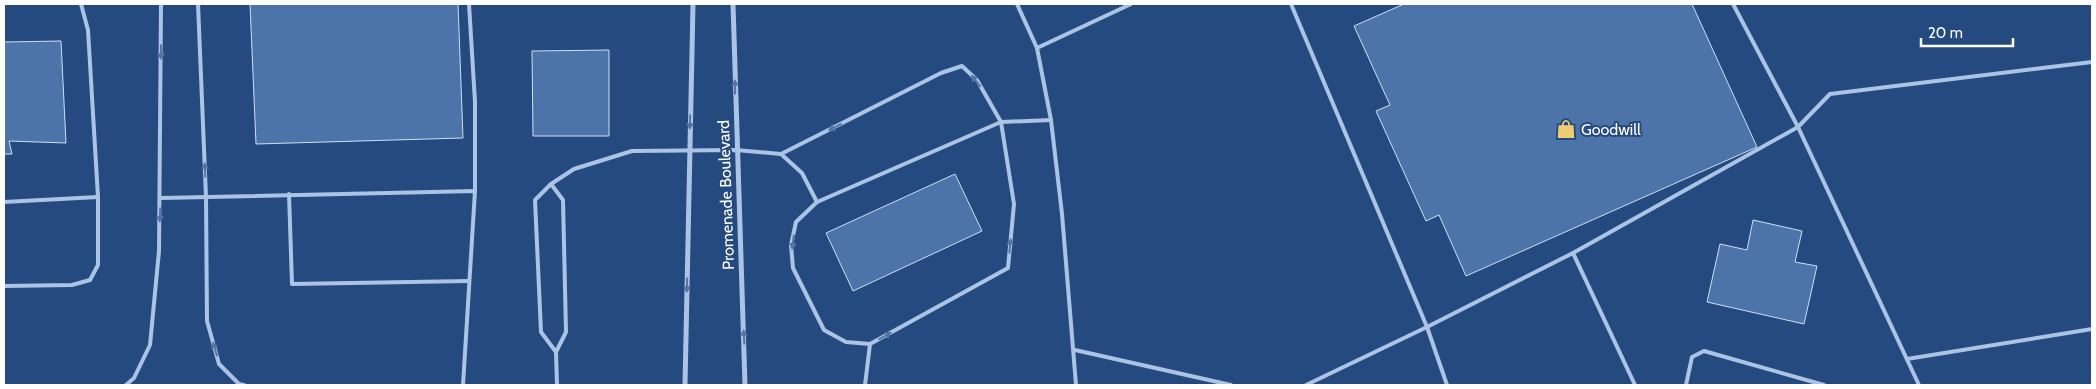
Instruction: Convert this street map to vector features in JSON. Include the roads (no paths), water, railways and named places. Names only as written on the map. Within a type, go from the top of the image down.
[{"type":"street","name":"Promenade Boulevard","points":[[685,385],[693,4]]},
{"type":"street","name":"Promenade Boulevard","points":[[733,4],[736,150],[745,385]]},
{"type":"lane","points":[[4,286],[72,285],[90,280],[98,265],[98,197],[88,30],[81,4]]},
{"type":"lane","points":[[126,385],[134,378],[150,345],[159,251],[161,198],[161,4]]},
{"type":"lane","points":[[198,4],[206,197],[207,321],[219,364],[239,384],[244,385]]},
{"type":"lane","points":[[463,385],[475,190],[475,102],[469,4]]},
{"type":"lane","points":[[1016,4],[1037,48],[1050,120],[1075,350],[1076,385]]},
{"type":"lane","points":[[1037,48],[1131,4]]},
{"type":"lane","points":[[1291,4],[1427,327],[1447,385]]},
{"type":"lane","points":[[1733,4],[1798,127],[1919,385]]},
{"type":"lane","points":[[1306,385],[1427,327],[1573,253],[1798,127],[1830,94],[2092,62]]},
{"type":"lane","points":[[556,352],[541,332],[535,200],[551,184],[574,169],[632,151],[736,150],[782,154],[941,73],[962,66],[977,80],[1001,122],[1014,204],[1008,268],[870,344],[846,342],[824,330],[793,268],[791,245],[796,222],[817,202],[1001,122],[1050,120]]},
{"type":"lane","points":[[782,154],[802,173],[817,202]]},
{"type":"lane","points":[[551,184],[563,200],[566,332],[556,352],[557,385]]},
{"type":"lane","points":[[161,198],[475,190]]},
{"type":"lane","points":[[289,194],[292,284],[469,281]]},
{"type":"lane","points":[[4,202],[98,197]]},
{"type":"lane","points":[[1573,253],[1636,385]]},
{"type":"lane","points":[[1907,358],[2092,330]]},
{"type":"lane","points":[[865,385],[870,344]]},
{"type":"lane","points":[[1075,350],[1231,385]]},
{"type":"lane","points":[[1686,385],[1692,358],[1704,351],[1824,385]]},
{"type":"place","name":"Goodwill","points":[[1566,129]]}]
